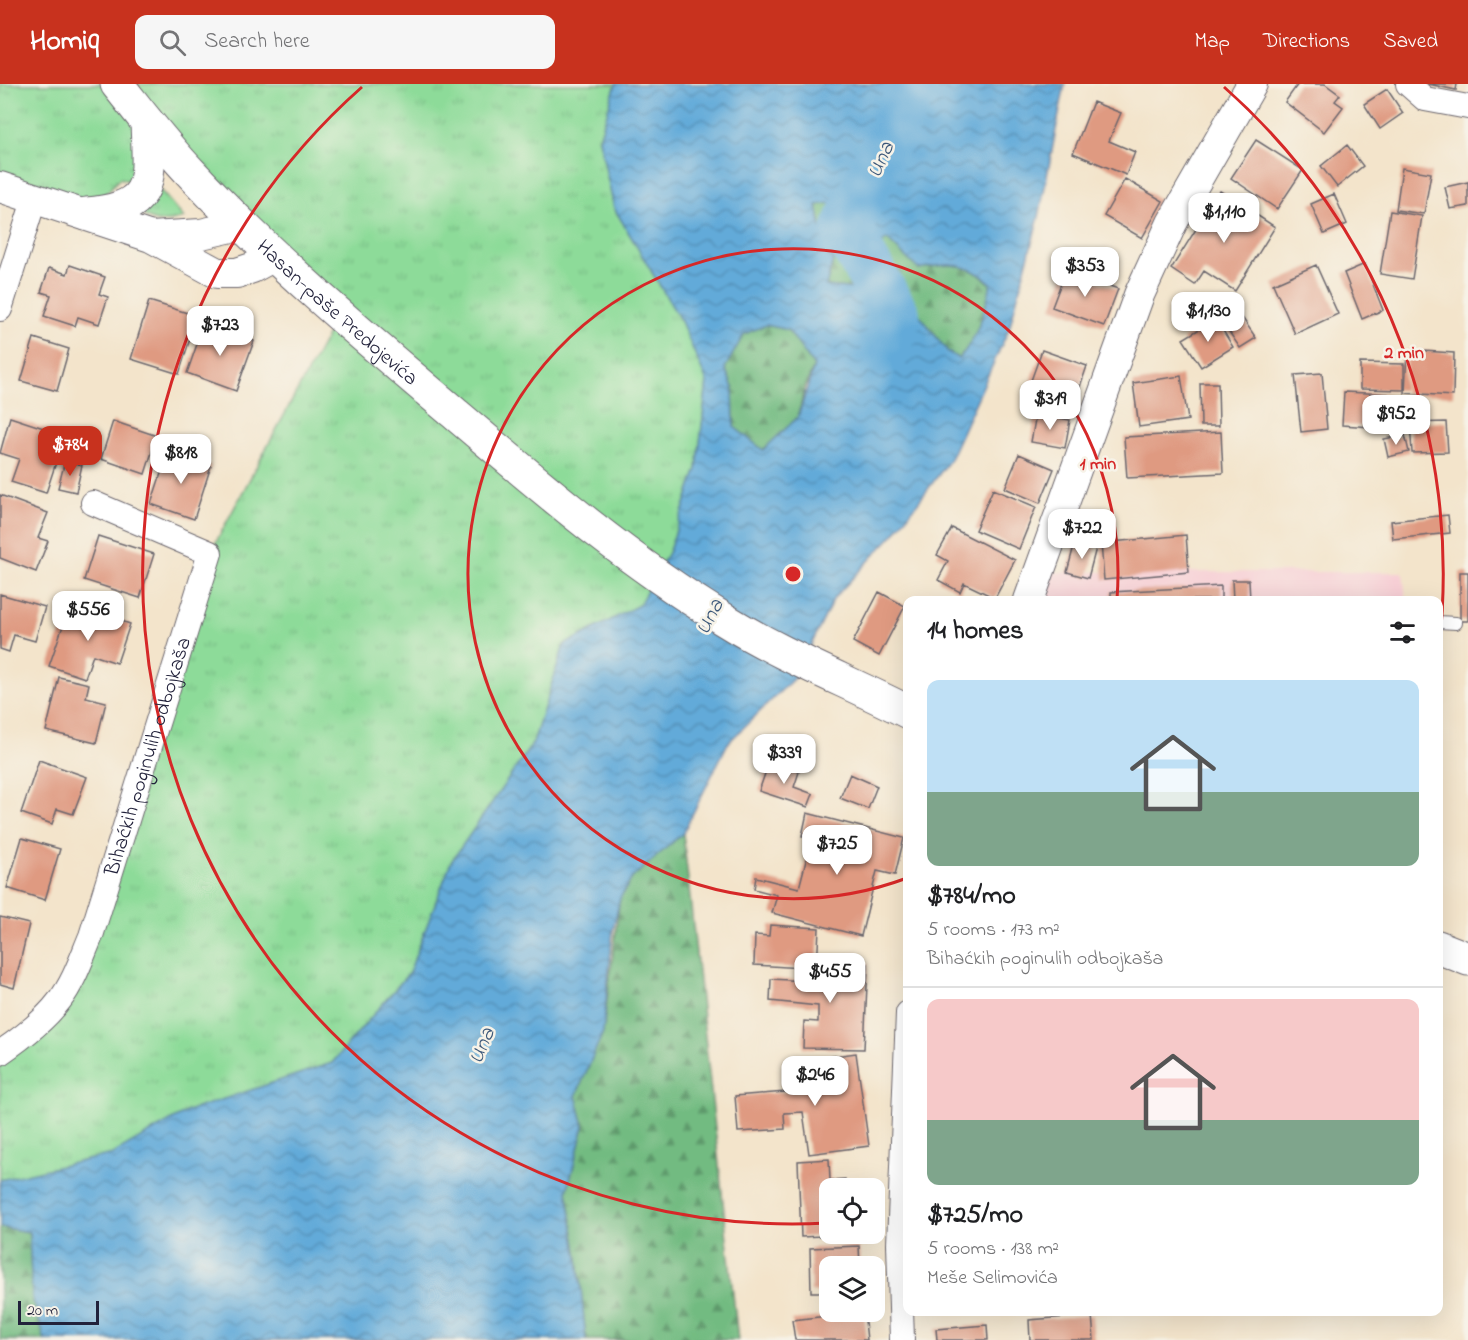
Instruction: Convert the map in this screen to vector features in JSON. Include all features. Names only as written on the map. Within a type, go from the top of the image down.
[{"type":"main road","name":"Hasan-paše Predojevića","points":[[117,84],[191,173],[274,256],[338,315],[580,520],[669,585],[726,621],[787,656],[845,680],[903,709]]},
{"type":"main road","points":[[87,214],[123,208],[136,202],[144,186],[148,166],[147,122]]},
{"type":"main road","points":[[1443,949],[1468,959]]},
{"type":"street","points":[[1030,596],[1139,295],[1172,223],[1252,84]]},
{"type":"street","points":[[1408,84],[1425,99],[1468,107]]},
{"type":"street","points":[[0,187],[152,237],[217,273],[237,273],[274,256]]},
{"type":"street","points":[[0,309],[35,197]]},
{"type":"street","points":[[152,237],[201,234],[242,225]]},
{"type":"street","name":"Bihaćkih poginulih odbojkaša","points":[[0,1053],[19,1040],[60,1000],[79,964],[90,936],[210,553],[93,503]]},
{"type":"street","points":[[902,1340],[899,1233],[903,1135]]},
{"type":"lane","points":[[1443,622],[1456,623]]},
{"type":"shaded area","points":[[1040,572],[1403,572],[1406,596],[1031,596]]},
{"type":"green space","points":[[0,84],[616,84],[599,139],[614,208],[681,321],[707,382],[697,469],[669,551],[639,605],[564,645],[533,743],[451,862],[409,973],[332,1063],[188,1111],[114,1154],[0,1180],[0,1053],[60,1000],[210,553],[338,315],[147,122],[131,182],[120,178],[87,214],[0,187]]},
{"type":"green space","points":[[160,190],[184,218],[156,221],[142,213]]},
{"type":"green space","points":[[830,203],[887,239],[918,269],[957,266],[973,271],[991,284],[980,324],[959,359],[948,352],[893,281],[867,290],[826,286],[833,260],[832,242],[821,228],[817,205]]},
{"type":"green space","points":[[766,325],[788,330],[814,366],[805,387],[798,417],[763,450],[734,427],[733,388],[725,368],[744,334]]},
{"type":"green space","points":[[683,833],[738,1340],[586,1340],[578,1258],[567,1191],[584,1126],[576,1096],[603,1032],[620,898],[632,878]]},
{"type":"green space","points":[[0,1227],[29,1232],[32,1297],[45,1340],[0,1340]]},
{"type":"water","points":[[616,84],[1065,84],[1039,217],[1009,329],[949,461],[895,533],[834,598],[796,676],[728,743],[683,833],[632,878],[620,898],[613,930],[603,1032],[576,1096],[584,1126],[567,1191],[578,1258],[586,1340],[45,1340],[32,1297],[29,1232],[0,1227],[0,1180],[113,1154],[188,1111],[332,1063],[409,973],[451,862],[533,743],[564,645],[639,605],[669,551],[697,469],[707,382],[681,321],[614,208],[599,139]],"holes":[[[830,203],[835,215],[871,253],[887,239],[918,269],[957,265],[973,271],[991,283],[980,323],[959,359],[948,352],[893,281],[867,290],[826,286],[833,260],[832,242],[821,228],[817,205]],[[766,325],[788,330],[814,366],[798,417],[763,450],[734,427],[733,388],[725,368],[744,334]]]},
{"type":"building","points":[[1298,84],[1325,84],[1340,95],[1335,101],[1343,107],[1324,132],[1285,102]]},
{"type":"building","points":[[1428,84],[1457,84],[1456,90]]},
{"type":"building","points":[[1387,89],[1403,113],[1380,129],[1364,104]]},
{"type":"building","points":[[1093,102],[1121,113],[1109,141],[1135,152],[1126,175],[1073,153]]},
{"type":"building","points":[[1256,140],[1303,170],[1277,209],[1231,178]]},
{"type":"building","points":[[1347,145],[1363,166],[1337,187],[1321,166]]},
{"type":"building","points":[[1402,168],[1431,173],[1424,214],[1396,210]]},
{"type":"building","points":[[1125,179],[1163,201],[1142,238],[1104,216]]},
{"type":"building","points":[[1468,182],[1468,206],[1450,209],[1445,187]]},
{"type":"building","points":[[1220,191],[1275,227],[1235,291],[1204,271],[1195,285],[1171,269]]},
{"type":"building","points":[[1334,194],[1347,224],[1324,234],[1311,204]]},
{"type":"building","points":[[1390,211],[1422,216],[1412,279],[1380,274]]},
{"type":"building","points":[[1365,264],[1383,310],[1362,319],[1344,273]]},
{"type":"building","points":[[70,265],[105,277],[99,294],[108,297],[99,324],[78,317],[75,326],[44,316],[51,295],[41,292],[49,268],[67,274]]},
{"type":"building","points":[[1316,265],[1338,314],[1295,334],[1273,284]]},
{"type":"building","points":[[1066,270],[1118,289],[1104,326],[1052,307]]},
{"type":"building","points":[[149,301],[197,316],[179,374],[131,359]]},
{"type":"building","points":[[1237,310],[1256,338],[1240,348],[1221,320]]},
{"type":"building","points":[[1216,319],[1233,347],[1201,367],[1183,339]]},
{"type":"building","points":[[204,324],[254,341],[236,391],[187,373]]},
{"type":"building","points":[[34,338],[69,349],[57,391],[21,381]]},
{"type":"building","points":[[1042,350],[1087,366],[1070,416],[1024,400]]},
{"type":"building","points":[[1407,350],[1454,353],[1453,396],[1405,393]]},
{"type":"building","points":[[1360,363],[1404,364],[1404,390],[1360,389]]},
{"type":"building","points":[[1322,373],[1327,429],[1301,432],[1295,375]]},
{"type":"building","points":[[1181,376],[1188,420],[1139,427],[1133,383]]},
{"type":"building","points":[[1200,383],[1218,383],[1219,426],[1201,426]]},
{"type":"building","points":[[1344,392],[1388,394],[1386,428],[1342,425]]},
{"type":"building","points":[[1036,414],[1070,420],[1065,448],[1031,442]]},
{"type":"building","points":[[10,417],[65,435],[46,493],[11,482],[19,459],[0,453]]},
{"type":"building","points":[[113,421],[157,436],[145,474],[101,459]]},
{"type":"building","points":[[1446,422],[1448,452],[1412,453],[1410,423]]},
{"type":"building","points":[[1221,432],[1223,473],[1127,478],[1124,437]]},
{"type":"building","points":[[1405,435],[1409,452],[1388,457],[1384,439]]},
{"type":"building","points":[[168,452],[211,466],[194,519],[151,504]]},
{"type":"building","points":[[1019,454],[1054,469],[1040,503],[1005,488]]},
{"type":"building","points":[[65,461],[82,465],[76,492],[58,488]]},
{"type":"building","points":[[993,489],[1036,507],[1019,549],[975,530]]},
{"type":"building","points":[[0,495],[48,513],[38,538],[48,541],[36,572],[0,558]]},
{"type":"building","points":[[1448,515],[1450,533],[1393,539],[1391,521]]},
{"type":"building","points":[[952,528],[1015,560],[996,596],[991,596],[964,583],[960,592],[938,580],[948,561],[937,555]]},
{"type":"building","points":[[1186,535],[1189,572],[1104,580],[1101,543]]},
{"type":"building","points":[[98,536],[154,554],[140,598],[84,580]]},
{"type":"building","points":[[1075,542],[1096,548],[1088,578],[1067,572]]},
{"type":"building","points":[[1460,572],[1468,572],[1468,621],[1460,621]]},
{"type":"building","points":[[1232,580],[1249,580],[1250,596],[1233,596]]},
{"type":"building","points":[[1221,586],[1221,596],[1111,596],[1111,592]]},
{"type":"building","points":[[879,592],[903,605],[903,610],[879,656],[853,642]]},
{"type":"building","points":[[0,594],[45,607],[35,641],[14,635],[9,652],[0,649]]},
{"type":"building","points":[[81,607],[130,624],[117,663],[93,655],[85,678],[49,666],[66,617],[76,621]]},
{"type":"building","points":[[59,677],[89,684],[86,697],[106,702],[96,743],[46,731]]},
{"type":"building","points":[[39,760],[87,777],[73,814],[57,809],[52,824],[21,813]]},
{"type":"building","points":[[769,762],[799,772],[794,787],[813,794],[808,807],[759,791]]},
{"type":"building","points":[[850,774],[877,786],[868,809],[840,798]]},
{"type":"building","points":[[807,813],[903,838],[895,875],[877,871],[861,936],[772,913],[777,895],[754,889],[756,877],[799,888],[808,853],[843,862],[846,847],[802,836]]},
{"type":"building","points":[[22,838],[60,849],[45,900],[7,888]]},
{"type":"building","points":[[0,917],[29,924],[14,988],[0,984]]},
{"type":"building","points":[[770,925],[819,928],[817,969],[754,965],[755,935],[769,936]]},
{"type":"building","points":[[826,961],[868,964],[864,1049],[803,1048],[804,1021],[818,1022],[818,1006],[770,1001],[771,979],[806,981],[807,971],[825,972]]},
{"type":"building","points":[[856,1053],[869,1146],[809,1154],[803,1112],[784,1113],[785,1129],[738,1132],[735,1096],[810,1090],[806,1060]]},
{"type":"building","points":[[829,1159],[830,1178],[819,1178],[819,1236],[801,1237],[798,1161]]},
{"type":"building","points":[[859,1246],[860,1256],[819,1256],[819,1292],[811,1292],[810,1248]]},
{"type":"building","points":[[1092,1316],[1094,1340],[1030,1340],[1029,1320]]},
{"type":"building","points":[[819,1317],[819,1322],[865,1322],[867,1340],[795,1340],[792,1320]]},
{"type":"building","points":[[987,1325],[988,1340],[937,1340],[936,1329]]},
{"type":"waterway","name":"Una","points":[[886,350],[895,315],[846,230],[914,84]]}]
